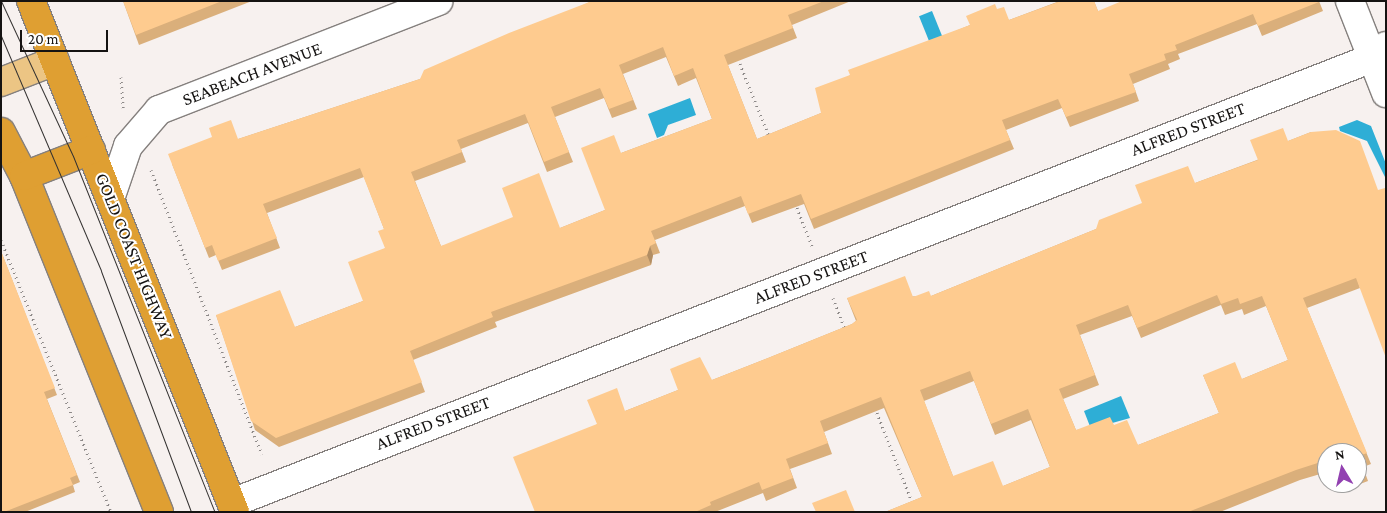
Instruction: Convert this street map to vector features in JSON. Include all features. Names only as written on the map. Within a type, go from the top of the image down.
[{"type":"highway","name":"GOLD COAST HIGHWAY","points":[[31,1],[111,196],[233,507]]},
{"type":"highway","points":[[1,132],[24,176],[159,512]]},
{"type":"highway","points":[[24,176],[91,150]]},
{"type":"main road","points":[[1,82],[55,61]]},
{"type":"street","name":"SEABEACH AVENUE","points":[[111,196],[128,146],[159,110],[438,1]]},
{"type":"street","points":[[1350,1],[1379,52],[1386,93]]},
{"type":"street","name":"ALFRED STREET","points":[[233,507],[1379,52]]},
{"type":"path","points":[[120,77],[120,101],[126,114]]},
{"type":"path","points":[[147,160],[262,454]]},
{"type":"path","points":[[1,240],[111,512]]},
{"type":"water","points":[[932,11],[947,49],[934,54],[919,16]]},
{"type":"water","points":[[690,98],[696,115],[668,125],[664,135],[657,138],[648,114]]},
{"type":"water","points":[[1357,120],[1371,126],[1386,164],[1386,179],[1367,141],[1340,131],[1339,127]]},
{"type":"water","points":[[1121,396],[1130,418],[1091,429],[1084,411]]},
{"type":"building","points":[[123,1],[222,1],[136,35]]},
{"type":"building","points":[[592,1],[824,1],[788,15],[793,28],[724,55],[757,139],[821,113],[815,88],[850,75],[848,70],[970,25],[966,16],[995,4],[997,9],[1004,7],[1009,20],[1057,1],[1094,1],[1098,11],[1122,1],[1319,2],[1258,26],[1253,14],[1175,45],[1177,50],[1164,54],[1166,60],[1129,74],[1136,92],[1066,117],[1058,99],[1002,120],[1010,140],[811,219],[801,194],[748,214],[741,196],[651,231],[656,243],[650,246],[647,255],[491,312],[493,317],[410,351],[422,382],[276,438],[251,421],[216,315],[280,290],[295,327],[363,301],[348,262],[385,248],[378,231],[384,229],[360,168],[263,204],[277,238],[218,261],[212,245],[205,248],[168,154],[212,137],[209,128],[231,120],[238,139],[420,79],[424,70],[509,33]],"holes":[[[663,47],[674,76],[693,68],[712,119],[621,153],[614,135],[581,148],[605,210],[560,228],[539,173],[502,188],[513,217],[441,246],[411,172],[462,152],[457,140],[525,114],[544,162],[569,152],[551,107],[600,88],[609,109],[633,100],[619,65]]]},
{"type":"building","points":[[1283,128],[1288,141],[1311,132],[1336,130],[1360,141],[1378,190],[1385,188],[1386,190],[1386,358],[1356,278],[1303,298],[1363,443],[1317,443],[1317,463],[1188,512],[885,512],[922,497],[881,397],[820,421],[828,443],[786,459],[793,478],[762,490],[759,482],[710,502],[711,505],[695,512],[535,512],[513,457],[597,424],[587,400],[617,388],[625,411],[678,390],[670,369],[700,357],[712,380],[852,324],[857,320],[847,298],[905,276],[913,297],[929,291],[931,296],[1096,229],[1099,220],[1142,203],[1135,185],[1188,166],[1195,183],[1258,160],[1250,140]],"holes":[[[1217,295],[1221,304],[1238,298],[1240,304],[1262,296],[1288,360],[1242,379],[1235,362],[1203,375],[1219,413],[1138,445],[1127,420],[1114,425],[1110,417],[1076,430],[1059,389],[1095,375],[1076,325],[1128,305],[1137,328]],[[970,371],[991,424],[1028,409],[1050,467],[1003,486],[993,461],[953,476],[920,390]]]},
{"type":"building","points":[[1,251],[55,388],[44,392],[77,475],[70,478],[73,485],[4,512],[1,512]]},
{"type":"building","points":[[846,490],[855,512],[816,512],[812,503]]},
{"type":"tram line","points":[[1,1],[73,156],[215,512]]},
{"type":"tram line","points":[[1,36],[101,271],[191,512]]}]
